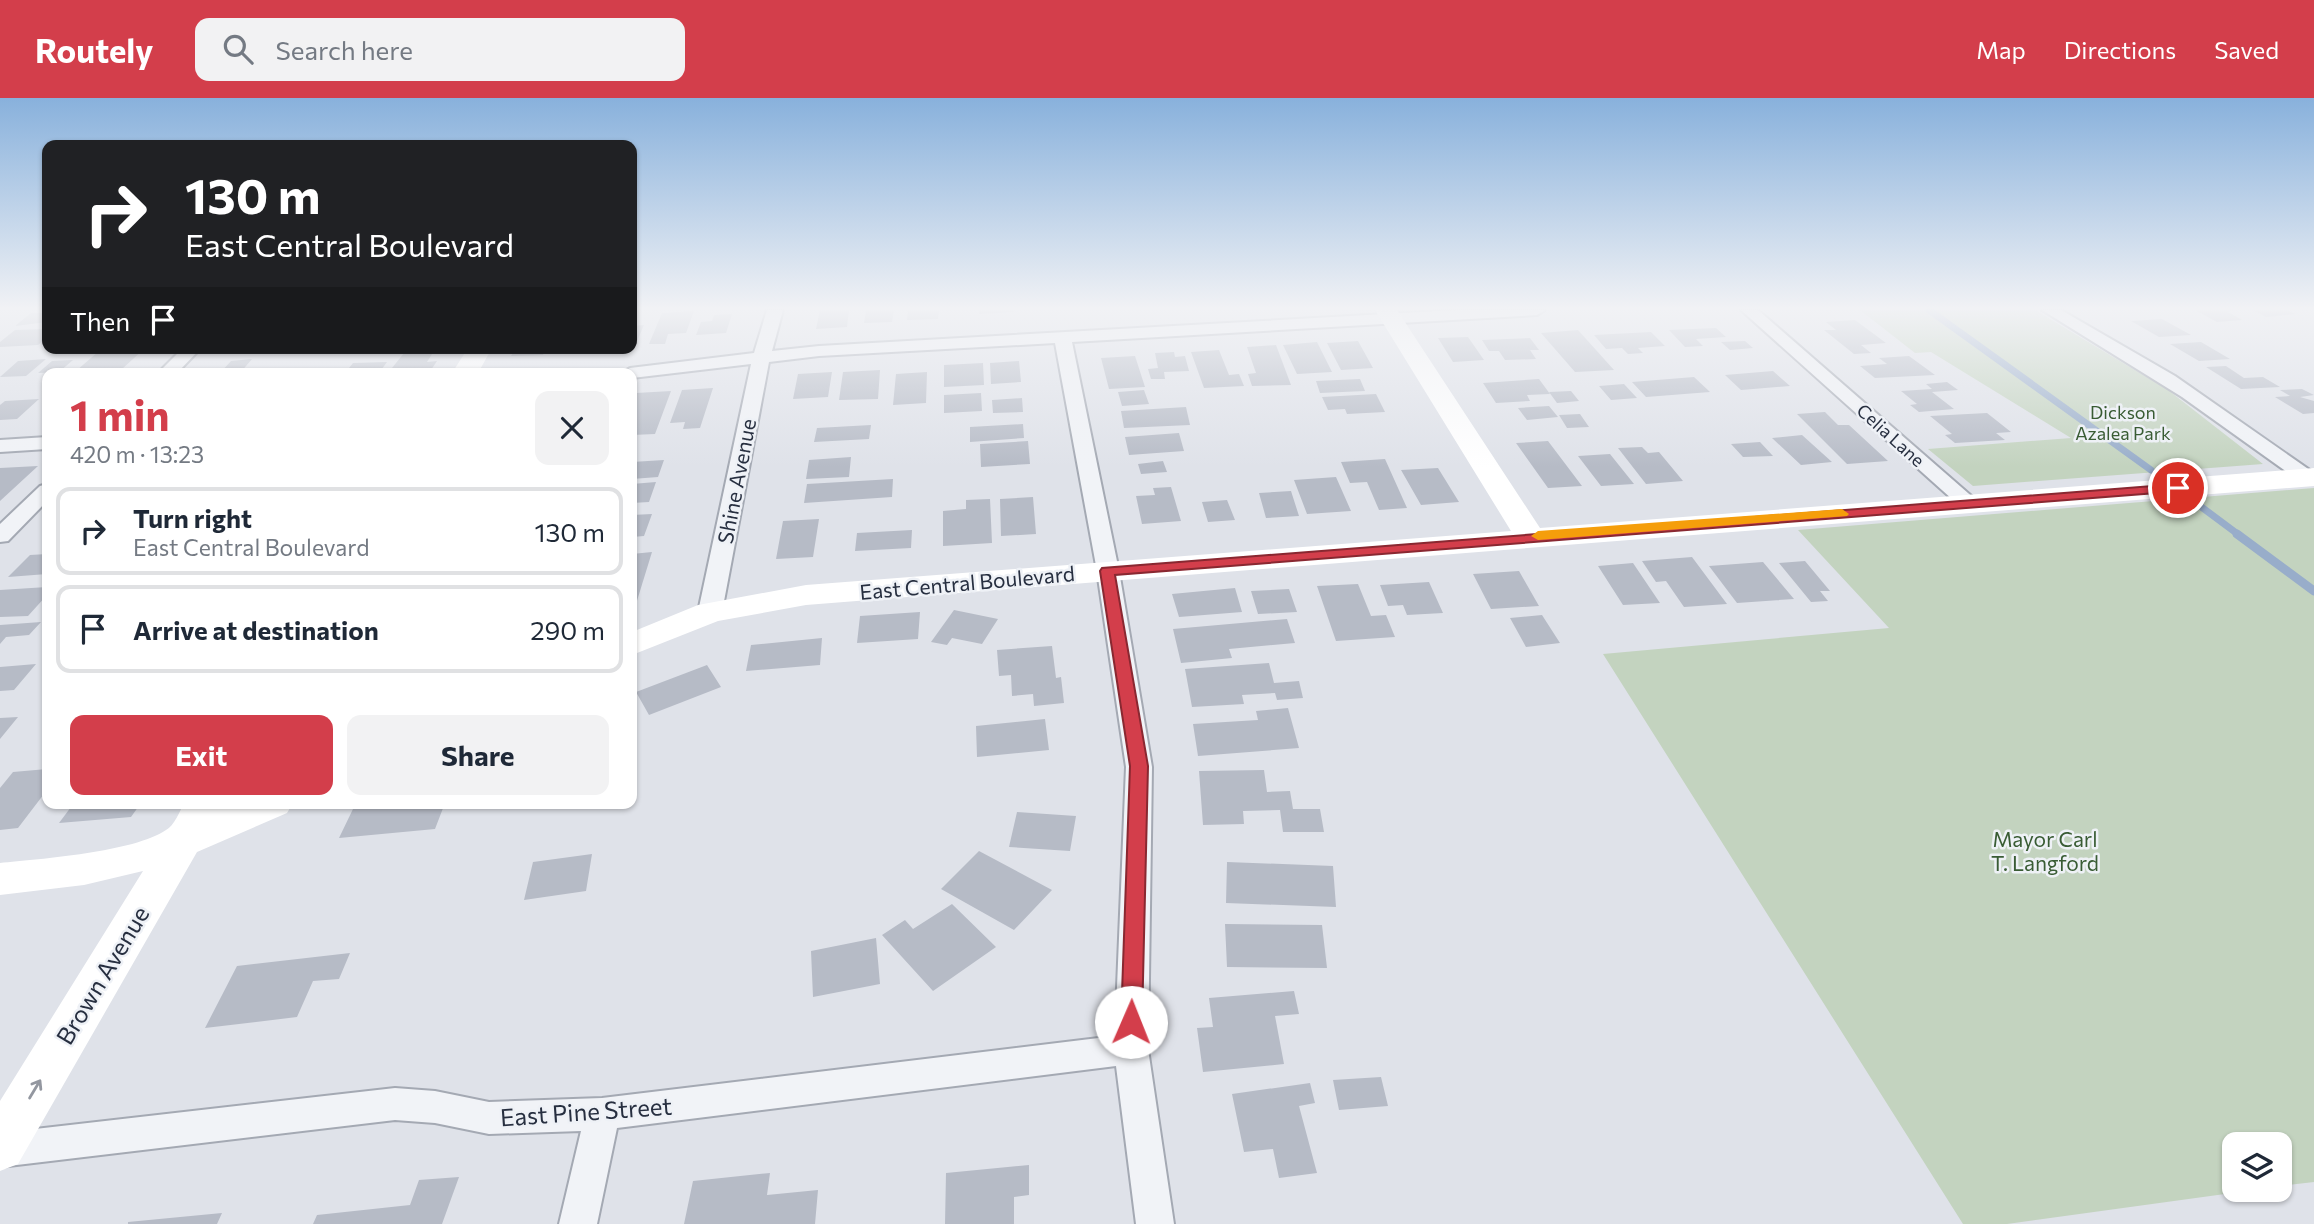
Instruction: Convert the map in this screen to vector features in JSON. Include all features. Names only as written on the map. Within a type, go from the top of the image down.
[{"type":"street","points":[[637,372],[721,363]]},
{"type":"street","name":"Shine Avenue","points":[[710,612],[760,363]]},
{"type":"street","points":[[1068,363],[1108,571],[1139,766],[1131,1049],[1155,1224]]},
{"type":"street","points":[[1419,363],[1530,536]]},
{"type":"street","name":"Celia Lane","points":[[1809,363],[1969,504]]},
{"type":"street","points":[[2139,363],[2208,406],[2259,447],[2311,478]]},
{"type":"street","points":[[0,446],[42,443]]},
{"type":"street","name":"East Central Boulevard","points":[[637,642],[710,612],[806,595],[1530,536],[2311,478]]},
{"type":"street","points":[[0,537],[42,494]]},
{"type":"street","name":"Brown Avenue","points":[[0,1149],[201,809]]},
{"type":"street","points":[[0,879],[46,875],[130,859],[259,809]]},
{"type":"street","name":"East Pine Street","points":[[0,1149],[395,1104],[435,1107],[489,1118],[602,1114],[1131,1049]]},
{"type":"street","points":[[578,1224],[602,1114]]},
{"type":"green space","name":"Dickson Azalea Park","points":[[1948,363],[2122,363],[2168,390],[2263,464],[1973,486],[1928,449],[2071,438]]},
{"type":"green space","name":"Mayor Carl T. Langford","points":[[2314,488],[2314,1182],[2292,1185],[2292,1132],[2222,1132],[2222,1194],[2007,1224],[1963,1224],[1603,654],[1889,628],[1798,530]]},
{"type":"building","points":[[16,363],[42,363],[26,376],[0,377]]},
{"type":"building","points":[[50,363],[70,363],[64,368],[44,368]]},
{"type":"building","points":[[86,363],[129,363],[123,368],[79,368]]},
{"type":"building","points":[[230,363],[249,363],[244,368],[225,368]]},
{"type":"building","points":[[353,363],[387,363],[383,368],[349,368]]},
{"type":"building","points":[[396,363],[436,363],[432,368],[392,368]]},
{"type":"building","points":[[983,363],[984,385],[944,387],[944,365]]},
{"type":"building","points":[[990,363],[1019,363],[1021,382],[991,384]]},
{"type":"building","points":[[1102,363],[1137,363],[1145,387],[1109,389]]},
{"type":"building","points":[[1157,363],[1187,363],[1189,371],[1164,372],[1165,379],[1151,379],[1148,369],[1158,368]]},
{"type":"building","points":[[1195,363],[1224,363],[1229,375],[1239,374],[1244,386],[1204,388]]},
{"type":"building","points":[[1252,363],[1283,363],[1291,385],[1252,386],[1248,374],[1256,373]]},
{"type":"building","points":[[1291,363],[1327,363],[1332,372],[1297,374]]},
{"type":"building","points":[[1337,363],[1370,363],[1373,368],[1341,370]]},
{"type":"building","points":[[1567,363],[1607,363],[1614,370],[1575,372]]},
{"type":"building","points":[[1885,363],[1918,363],[1935,375],[1875,378],[1860,366],[1887,364]]},
{"type":"building","points":[[2226,366],[2244,378],[2263,377],[2280,387],[2241,389],[2206,367]]},
{"type":"building","points":[[880,370],[878,399],[839,400],[843,372]]},
{"type":"building","points":[[1773,371],[1790,386],[1741,390],[1725,375]]},
{"type":"building","points":[[832,372],[828,397],[793,399],[798,374]]},
{"type":"building","points":[[927,372],[926,403],[893,405],[896,374]]},
{"type":"building","points":[[1694,377],[1710,392],[1646,397],[1632,382]]},
{"type":"building","points":[[1360,379],[1365,391],[1320,393],[1316,381]]},
{"type":"building","points":[[1539,379],[1550,394],[1527,395],[1530,401],[1496,403],[1483,383]]},
{"type":"building","points":[[1947,382],[1958,390],[1932,392],[1954,409],[1919,412],[1910,405],[1917,404],[1901,391],[1932,389],[1926,384]]},
{"type":"building","points":[[1624,384],[1637,398],[1611,400],[1599,386]]},
{"type":"building","points":[[713,388],[700,428],[683,429],[685,422],[670,423],[682,390]]},
{"type":"building","points":[[2302,389],[2314,395],[2300,397],[2314,401],[2314,413],[2303,414],[2275,397],[2290,396],[2280,390]]},
{"type":"building","points":[[1144,390],[1149,404],[1122,406],[1118,392]]},
{"type":"building","points":[[671,391],[655,434],[637,435],[637,393]]},
{"type":"building","points":[[1571,391],[1579,401],[1557,403],[1549,392]]},
{"type":"building","points":[[981,393],[982,411],[944,413],[944,395]]},
{"type":"building","points":[[1376,394],[1385,412],[1347,414],[1345,409],[1328,410],[1322,397]]},
{"type":"building","points":[[1022,398],[1023,412],[993,413],[992,400]]},
{"type":"building","points":[[39,399],[17,419],[0,420],[0,405],[5,401]]},
{"type":"building","points":[[1549,406],[1558,417],[1527,420],[1518,408]]},
{"type":"building","points":[[1186,407],[1190,425],[1124,428],[1121,411]]},
{"type":"building","points":[[1825,412],[1838,425],[1849,425],[1888,461],[1847,464],[1797,414]]},
{"type":"building","points":[[1987,413],[2011,432],[1996,433],[2005,440],[1955,443],[1945,435],[1952,434],[1930,416]]},
{"type":"building","points":[[1580,414],[1589,427],[1567,428],[1559,415]]},
{"type":"building","points":[[1023,424],[1024,438],[970,442],[970,427]]},
{"type":"building","points":[[871,425],[869,439],[814,442],[817,428]]},
{"type":"building","points":[[1179,433],[1184,451],[1129,455],[1125,437]]},
{"type":"building","points":[[1802,435],[1832,462],[1801,465],[1772,438]]},
{"type":"building","points":[[1028,441],[1030,464],[981,467],[980,444]]},
{"type":"building","points":[[1548,441],[1582,486],[1548,488],[1516,443]]},
{"type":"building","points":[[1760,442],[1773,456],[1743,457],[1731,444]]},
{"type":"building","points":[[1642,447],[1648,453],[1659,452],[1683,481],[1646,484],[1618,448]]},
{"type":"building","points":[[1610,454],[1634,484],[1601,486],[1578,456]]},
{"type":"building","points":[[851,457],[849,477],[806,479],[809,460]]},
{"type":"building","points":[[1385,459],[1407,508],[1379,510],[1367,482],[1350,483],[1341,462]]},
{"type":"building","points":[[664,460],[658,477],[637,479],[637,462]]},
{"type":"building","points":[[1163,461],[1167,472],[1141,474],[1138,464]]},
{"type":"building","points":[[38,466],[0,501],[0,468]]},
{"type":"building","points":[[1438,468],[1459,502],[1421,505],[1401,470]]},
{"type":"building","points":[[1336,477],[1351,511],[1307,514],[1294,480]]},
{"type":"building","points":[[893,479],[892,497],[804,503],[807,484]]},
{"type":"building","points":[[656,482],[649,502],[637,503],[637,484]]},
{"type":"building","points":[[1171,487],[1181,521],[1142,524],[1136,496],[1155,495],[1153,488]]},
{"type":"building","points":[[1291,491],[1299,516],[1266,518],[1259,493]]},
{"type":"building","points":[[1033,497],[1036,534],[1001,536],[1000,499]]},
{"type":"building","points":[[990,499],[992,543],[943,546],[943,511],[966,509],[966,500]]},
{"type":"building","points":[[1227,500],[1235,520],[1208,522],[1202,502]]},
{"type":"building","points":[[652,514],[644,536],[637,537],[637,515]]},
{"type":"building","points":[[819,519],[813,557],[776,559],[783,521]]},
{"type":"building","points":[[912,530],[911,548],[855,551],[857,533]]},
{"type":"building","points":[[652,552],[637,601],[637,554]]},
{"type":"building","points":[[42,554],[42,574],[8,577],[30,555]]},
{"type":"building","points":[[1692,557],[1727,604],[1684,607],[1666,581],[1656,582],[1642,561]]},
{"type":"building","points":[[1805,561],[1830,591],[1820,591],[1828,601],[1811,602],[1779,563]]},
{"type":"building","points":[[1763,562],[1794,599],[1737,603],[1709,566]]},
{"type":"building","points":[[1633,563],[1660,603],[1623,605],[1598,566]]},
{"type":"building","points":[[1519,571],[1539,606],[1491,609],[1473,574]]},
{"type":"building","points":[[1429,582],[1443,613],[1407,615],[1403,605],[1388,606],[1380,585]]},
{"type":"building","points":[[1358,584],[1371,616],[1386,615],[1395,637],[1336,641],[1317,586]]},
{"type":"building","points":[[42,587],[42,601],[28,616],[0,617],[0,590]]},
{"type":"building","points":[[1235,588],[1242,612],[1179,617],[1172,594]]},
{"type":"building","points":[[1289,589],[1297,612],[1258,614],[1251,591]]},
{"type":"building","points":[[954,610],[998,619],[982,644],[952,638],[947,645],[931,642]]},
{"type":"building","points":[[920,612],[918,639],[857,643],[860,616]]},
{"type":"building","points":[[1542,615],[1560,643],[1526,647],[1510,618]]},
{"type":"building","points":[[1287,619],[1295,643],[1229,649],[1232,658],[1181,663],[1173,629]]},
{"type":"building","points":[[41,622],[29,635],[6,637],[0,644],[0,625]]},
{"type":"building","points":[[822,638],[820,665],[746,671],[751,645]]},
{"type":"building","points":[[1052,646],[1056,678],[1061,677],[1064,703],[1034,706],[1033,694],[1012,696],[1011,675],[999,676],[997,650]]},
{"type":"building","points":[[1269,663],[1274,683],[1299,681],[1303,698],[1277,700],[1275,693],[1242,695],[1244,704],[1192,707],[1185,669]]},
{"type":"building","points":[[36,664],[14,690],[0,691],[0,667]]},
{"type":"building","points":[[707,665],[721,687],[649,715],[637,692]]},
{"type":"building","points":[[1288,708],[1299,748],[1198,756],[1193,724],[1258,720],[1256,711]]},
{"type":"building","points":[[18,717],[0,739],[0,718]]},
{"type":"building","points":[[1045,719],[1049,750],[977,757],[976,726]]},
{"type":"building","points":[[42,769],[42,797],[18,828],[0,830],[0,788],[13,772]]},
{"type":"building","points":[[1264,770],[1267,792],[1290,791],[1293,809],[1320,809],[1324,832],[1283,832],[1280,810],[1243,811],[1244,824],[1203,825],[1199,771]]},
{"type":"building","points":[[70,809],[137,809],[131,817],[59,823]]},
{"type":"building","points":[[353,809],[443,809],[435,829],[339,838]]},
{"type":"building","points":[[1017,812],[1076,816],[1070,851],[1009,847]]},
{"type":"building","points":[[979,851],[1052,890],[1014,930],[941,889]]},
{"type":"building","points":[[592,854],[586,891],[524,900],[533,862]]},
{"type":"building","points":[[1227,862],[1333,866],[1336,907],[1226,903]]},
{"type":"building","points":[[952,904],[996,947],[933,991],[882,935],[905,920],[913,929]]},
{"type":"building","points":[[1225,924],[1322,925],[1327,968],[1227,967]]},
{"type":"building","points":[[876,938],[880,984],[813,997],[811,951]]},
{"type":"building","points":[[350,953],[339,979],[313,981],[297,1017],[205,1028],[237,966]]},
{"type":"building","points":[[1294,991],[1299,1014],[1275,1016],[1284,1064],[1203,1072],[1197,1028],[1213,1027],[1209,998]]},
{"type":"building","points":[[1381,1077],[1388,1106],[1339,1110],[1333,1080]]},
{"type":"building","points":[[1310,1083],[1315,1103],[1299,1106],[1317,1173],[1279,1178],[1273,1149],[1244,1152],[1232,1094]]},
{"type":"building","points":[[1029,1165],[1029,1195],[1014,1197],[1014,1224],[945,1224],[946,1173]]},
{"type":"building","points":[[770,1173],[767,1195],[818,1190],[815,1224],[684,1224],[693,1181]]},
{"type":"building","points":[[459,1177],[442,1224],[313,1224],[317,1215],[410,1205],[419,1180]]},
{"type":"building","points":[[222,1213],[217,1224],[128,1224],[128,1222]]},
{"type":"waterway","points":[[2002,363],[2151,470]]},
{"type":"waterway","points":[[2188,497],[2239,535]]},
{"type":"waterway","points":[[2237,534],[2314,591]]},
{"type":"slow traffic","points":[[1538,536],[1842,514]]},
{"type":"route","points":[[1131,1022],[1139,766],[1108,571],[1530,536],[2178,488]]}]
